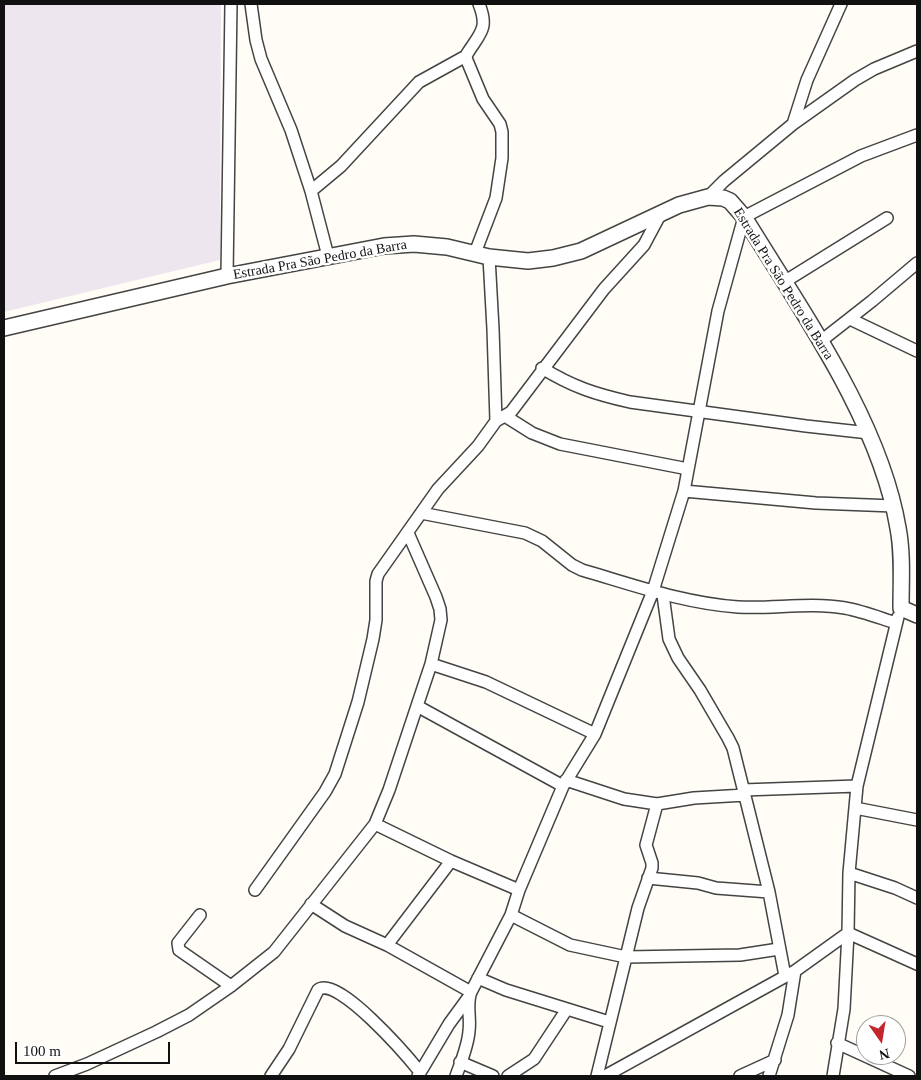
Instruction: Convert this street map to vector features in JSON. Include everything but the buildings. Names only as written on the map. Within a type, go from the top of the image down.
[{"type":"street","points":[[227,276],[231,4]]},
{"type":"street","points":[[251,4],[256,40],[261,59],[291,130],[311,191],[328,256]]},
{"type":"street","points":[[311,191],[341,166],[419,82],[466,56],[484,25],[479,4]]},
{"type":"street","points":[[793,124],[807,80],[841,4]]},
{"type":"street","points":[[708,197],[724,181],[793,124],[854,80],[874,69],[917,51]]},
{"type":"street","points":[[466,56],[483,99],[500,124],[502,132],[502,158],[496,198],[482,255],[493,328],[500,419]]},
{"type":"street","points":[[271,1076],[289,1049],[318,990],[322,987],[326,987],[347,998],[361,1009],[398,1046],[419,1074],[469,995],[512,915],[518,890],[564,783],[595,734],[658,593],[684,491],[718,311],[744,217],[862,156],[917,136]]},
{"type":"street","name":"Estrada Pra São Pedro da Barra","points":[[4,328],[227,276],[384,246],[414,244],[447,247],[482,255],[528,261],[567,255],[581,251],[679,205],[708,197],[723,198],[730,201],[744,217],[821,341],[869,433],[894,506],[901,555],[913,611]]},
{"type":"street","points":[[255,890],[325,792],[335,774],[358,702],[373,639],[376,620],[376,581],[378,574],[438,489],[500,419],[514,408],[542,368],[604,288],[644,246],[660,215]]},
{"type":"street","points":[[784,282],[887,218]]},
{"type":"street","points":[[821,341],[917,263]]},
{"type":"street","points":[[850,319],[917,350]]},
{"type":"street","points":[[542,368],[568,384],[611,398],[699,412],[869,433]]},
{"type":"street","points":[[500,419],[560,444],[688,468]]},
{"type":"street","points":[[684,491],[806,502],[894,506]]},
{"type":"street","points":[[421,513],[525,533],[542,541],[564,560],[582,570],[689,601],[737,606],[846,608],[896,623]]},
{"type":"street","points":[[55,1076],[87,1064],[156,1032],[189,1015],[231,986],[274,952],[376,824],[431,664],[441,620],[440,609],[408,533]]},
{"type":"street","points":[[658,593],[669,639],[678,658],[700,690],[728,738],[769,892],[779,949],[790,973],[788,1015],[769,1076]]},
{"type":"street","points":[[832,1076],[844,1009],[849,873],[857,786],[896,623],[913,611]]},
{"type":"street","points":[[431,664],[486,682],[595,734]]},
{"type":"street","points":[[417,706],[564,783],[624,799],[657,804],[744,793],[857,786]]},
{"type":"street","points":[[597,1076],[638,908],[652,868],[646,845],[657,804]]},
{"type":"street","points":[[855,808],[917,820]]},
{"type":"street","points":[[376,824],[452,861],[518,890]]},
{"type":"street","points":[[388,946],[452,861]]},
{"type":"street","points":[[849,873],[895,888],[917,898]]},
{"type":"street","points":[[648,878],[698,883],[716,888],[769,892]]},
{"type":"street","points":[[311,904],[345,926],[388,946],[469,995]]},
{"type":"street","points":[[200,915],[178,943],[179,950],[231,986]]},
{"type":"street","points":[[512,915],[570,945],[626,957],[740,955],[779,949]]},
{"type":"street","points":[[848,933],[917,964]]},
{"type":"street","points":[[605,1076],[790,973],[848,933]]},
{"type":"street","points":[[478,978],[506,990],[609,1022]]},
{"type":"street","points":[[456,1076],[469,1033],[469,995]]},
{"type":"street","points":[[508,1076],[534,1059],[567,1009]]},
{"type":"street","points":[[837,1043],[909,1076]]},
{"type":"street","points":[[740,1076],[775,1060]]},
{"type":"street","points":[[460,1062],[493,1076]]},
{"type":"shaded area","points":[[4,4],[221,4],[220,260],[4,312]]}]
